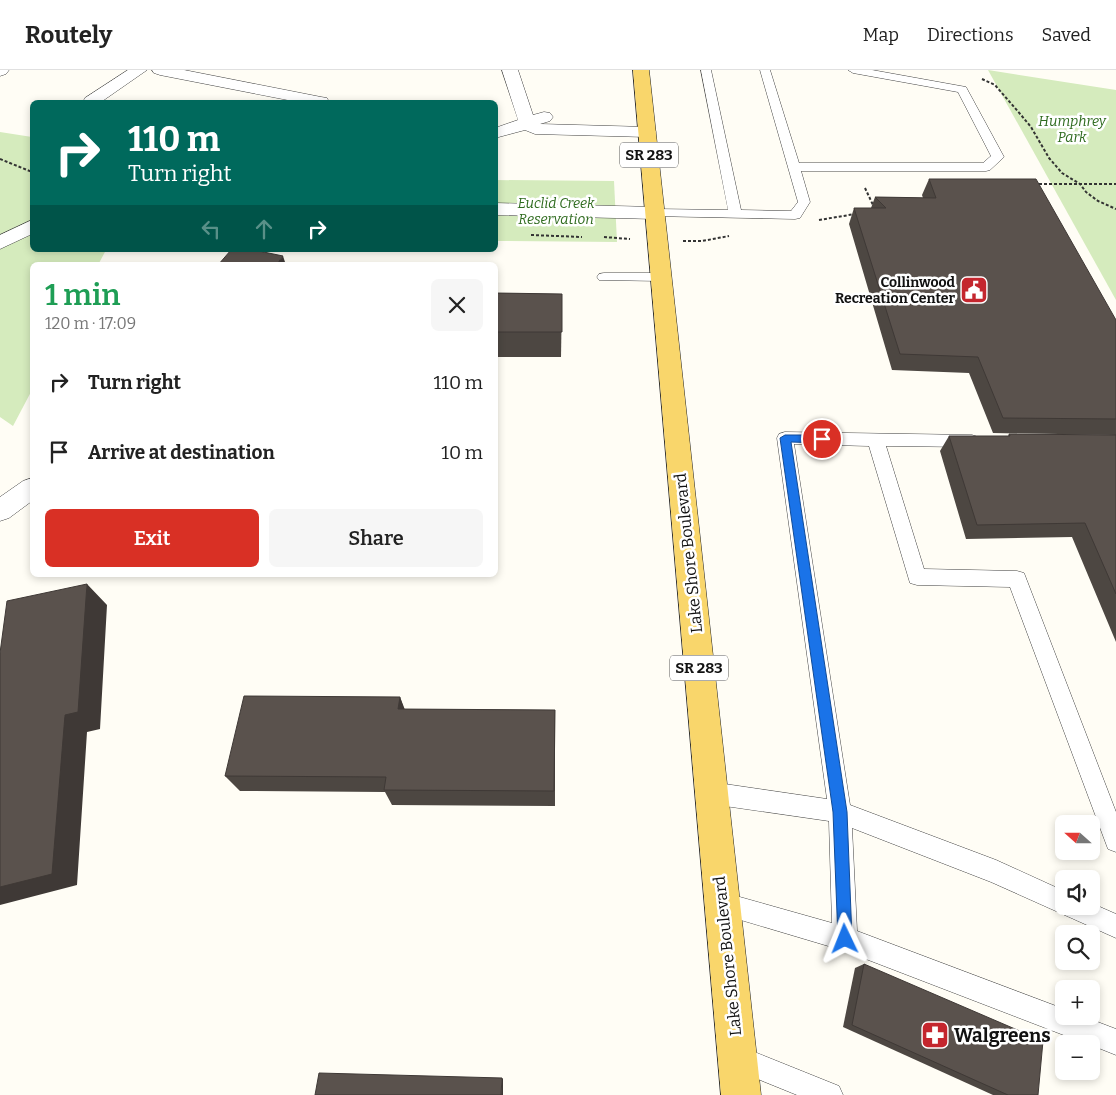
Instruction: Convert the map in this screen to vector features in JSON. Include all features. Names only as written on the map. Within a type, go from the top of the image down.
[{"type":"main road","name":"Lake Shore Boulevard","points":[[641,70],[741,1095]]},
{"type":"street","points":[[94,100],[139,70]]},
{"type":"street","points":[[160,70],[311,100]]},
{"type":"street","points":[[510,70],[527,122],[535,129],[646,125]]},
{"type":"street","points":[[498,133],[511,131],[527,122]]},
{"type":"street","points":[[498,209],[655,213]]},
{"type":"street","points":[[0,243],[30,227]]},
{"type":"street","points":[[0,511],[30,489]]},
{"type":"lane","points":[[706,70],[734,214]]},
{"type":"lane","points":[[655,213],[795,214],[804,202],[765,70]]},
{"type":"lane","points":[[794,167],[986,167],[998,157],[962,89],[853,70]]},
{"type":"lane","points":[[604,277],[661,277]]},
{"type":"lane","points":[[845,939],[840,812],[785,438],[991,441]]},
{"type":"lane","points":[[876,440],[917,577],[1017,579],[1116,841]]},
{"type":"lane","points":[[711,793],[840,812],[996,872],[1055,899]]},
{"type":"lane","points":[[722,904],[845,939],[1116,1042]]},
{"type":"lane","points":[[1092,915],[1116,926]]},
{"type":"lane","points":[[737,1058],[830,1095]]},
{"type":"path","points":[[977,76],[995,85],[1031,126],[1049,158],[1062,173],[1080,184],[1086,192],[1098,201],[1116,209]]},
{"type":"path","points":[[0,159],[30,171]]},
{"type":"green space","name":"Humphrey Park","points":[[988,70],[1116,90],[1116,300]]},
{"type":"green space","points":[[0,132],[30,137],[30,252],[105,252],[100,262],[30,262],[30,394],[13,426],[0,417]]},
{"type":"green space","name":"Euclid Creek Reservation","points":[[498,180],[614,181],[617,242],[498,241]]},
{"type":"building","name":"Collinwood Recreation Center","points":[[929,179],[1036,179],[1116,320],[1116,419],[1003,418],[978,357],[900,354],[854,208],[886,208],[875,197],[936,198]]},
{"type":"building","points":[[229,252],[264,252],[283,256],[278,262],[221,262]]},
{"type":"building","points":[[498,293],[562,294],[562,332],[498,332]]},
{"type":"building","points":[[1009,434],[1116,435],[1116,594],[1085,523],[977,525],[949,436],[1010,436]]},
{"type":"building","points":[[87,584],[78,712],[65,715],[52,874],[0,887],[0,653],[7,601]]},
{"type":"building","points":[[244,696],[400,697],[398,709],[555,710],[554,791],[384,790],[386,777],[225,776]]},
{"type":"building","name":"Walgreens","points":[[864,964],[1043,1041],[1038,1095],[1008,1095],[852,1025]]},
{"type":"building","points":[[319,1073],[502,1078],[501,1095],[315,1095]]},
{"type":"place","name":"Collinwood Recreation Center","points":[[974,290]]},
{"type":"place","name":"Walgreens","points":[[935,1035]]},
{"type":"route","points":[[822,439],[785,438],[840,812],[845,939]]}]
